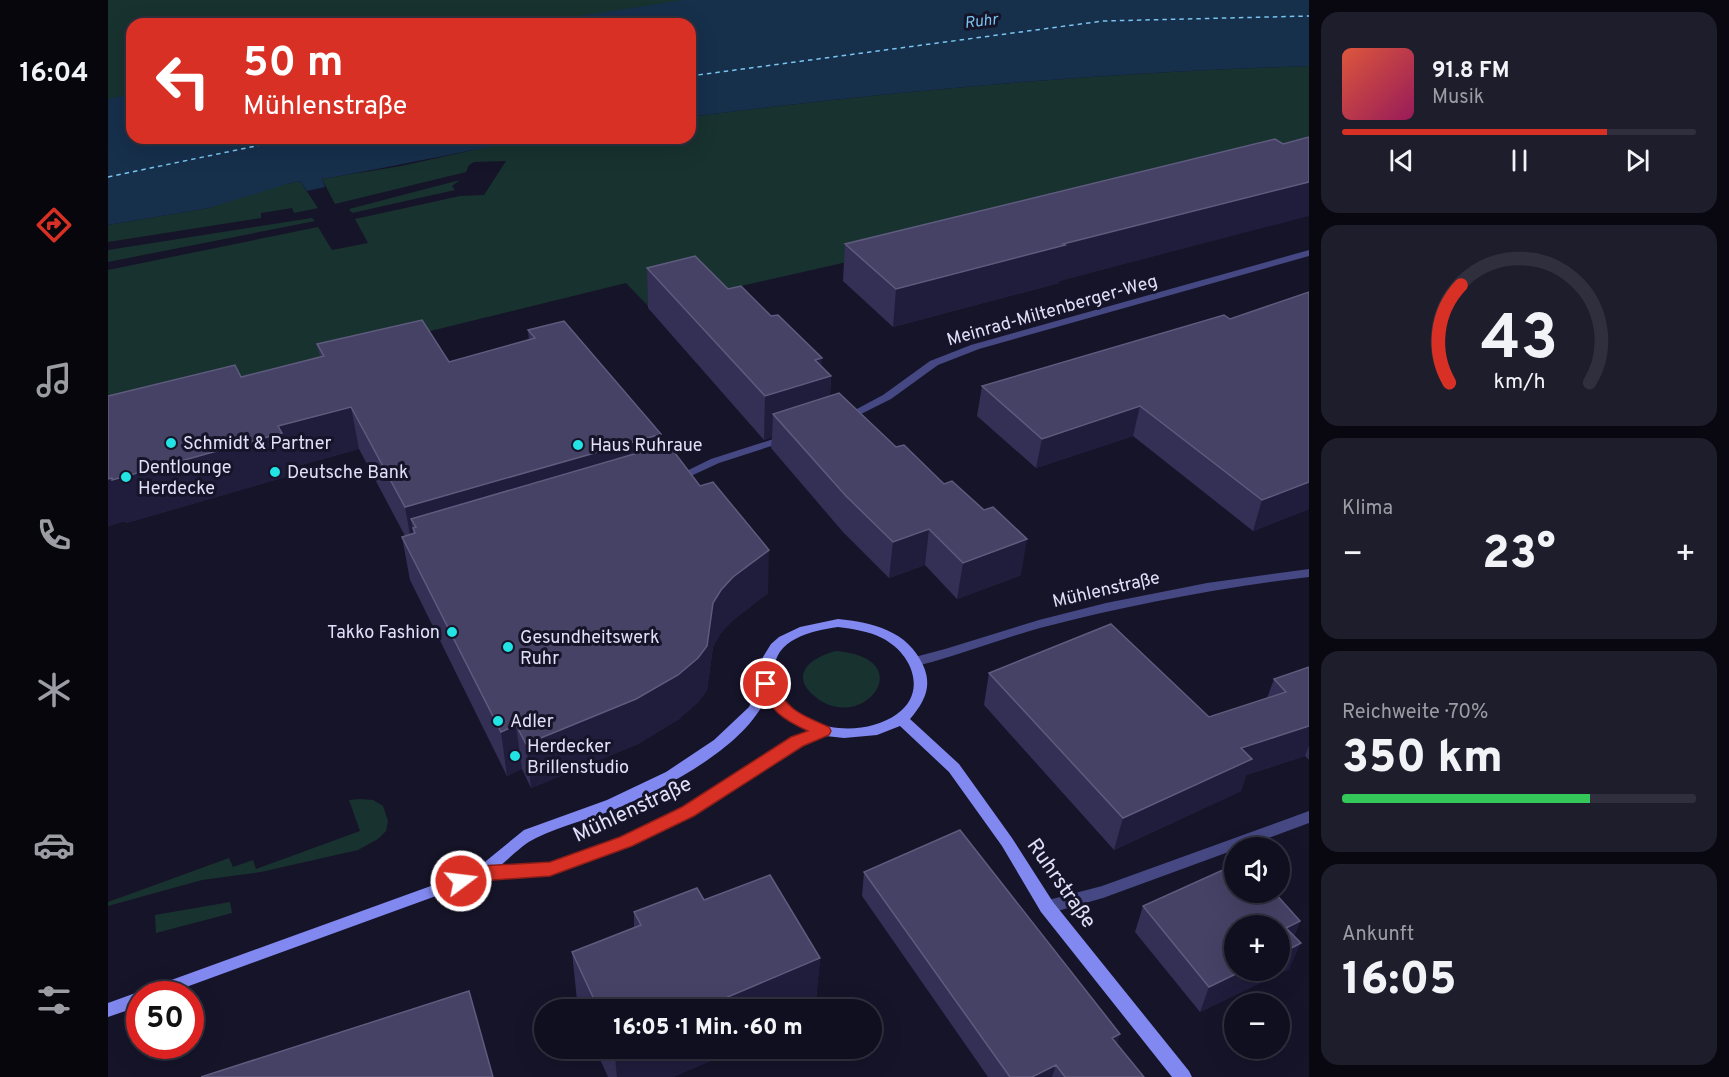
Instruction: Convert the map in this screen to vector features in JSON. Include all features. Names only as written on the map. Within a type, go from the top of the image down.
[{"type":"main road","name":"Mühlenstraße","points":[[480,874],[529,834],[612,804],[681,770],[719,744],[754,710],[766,684],[768,662],[777,646],[796,632],[816,625],[838,622],[871,628],[889,635],[916,661]]},
{"type":"main road","points":[[901,719],[917,701],[922,681],[916,661]]},
{"type":"main road","name":"Mühlenstraße","points":[[766,684],[775,702],[789,716],[823,731],[853,734],[879,730],[901,719]]},
{"type":"main road","name":"Ruhrstraße","points":[[901,719],[954,768],[1007,842],[1047,907],[1182,1077]]},
{"type":"main road","name":"Mühlenstraße","points":[[185,981],[480,874],[550,869],[626,841],[688,812],[797,741],[823,731]]},
{"type":"main road","points":[[108,1010],[126,1003]]},
{"type":"street","name":"Meinrad-Miltenberger-Weg","points":[[836,422],[865,410],[887,397],[934,363],[975,347],[1309,253]]},
{"type":"street","points":[[665,482],[715,461],[792,436]]},
{"type":"street","name":"Mühlenstraße","points":[[916,661],[943,656],[1036,625],[1186,590],[1309,573]]},
{"type":"street","points":[[1047,907],[1103,892],[1309,817]]},
{"type":"green space","points":[[108,0],[806,0],[644,18],[126,18],[126,105],[108,109]]},
{"type":"green space","points":[[1309,66],[1309,157],[649,307],[626,283],[108,410],[108,270],[318,227],[332,250],[368,243],[355,219],[460,196],[484,195],[506,161],[474,162],[469,165],[466,172],[335,204],[322,179],[401,166],[504,144],[696,144],[696,116],[767,107],[999,84]]},
{"type":"green space","points":[[460,180],[452,186],[455,190],[352,213],[349,209]]},
{"type":"green space","points":[[300,181],[318,208],[294,213],[292,208],[261,213],[261,218],[108,242],[108,225],[209,208],[264,189]]},
{"type":"green space","points":[[312,218],[315,221],[108,262],[108,250]]},
{"type":"green space","points":[[836,651],[862,657],[876,667],[880,680],[875,692],[864,702],[848,707],[830,705],[812,694],[806,686],[803,679],[808,666],[820,657]]},
{"type":"green space","points":[[349,800],[373,800],[383,806],[388,821],[386,831],[378,839],[358,850],[261,872],[202,880],[108,906],[108,902],[229,858],[233,867],[253,860],[256,869],[360,831]]},
{"type":"green space","points":[[230,902],[232,913],[156,933],[155,915]]},
{"type":"water","name":"Ruhr","points":[[684,0],[1309,0],[1309,66],[1154,73],[999,84],[696,116],[696,18],[566,18]]},
{"type":"water","points":[[126,95],[126,144],[506,144],[322,179],[325,187],[307,191],[300,181],[209,208],[108,225],[108,99]]},
{"type":"building","points":[[1309,137],[1309,182],[896,289],[845,244],[1275,139],[1283,144]]},
{"type":"building","points":[[695,256],[728,289],[741,286],[771,316],[778,315],[822,358],[815,360],[831,376],[765,396],[647,268]]},
{"type":"building","points":[[1309,292],[1309,482],[1262,500],[1140,406],[1042,439],[982,386],[1224,315],[1230,319]]},
{"type":"building","points":[[422,320],[449,362],[535,338],[528,330],[564,321],[661,434],[405,507],[351,407],[278,426],[282,433],[112,480],[112,478],[108,479],[108,396],[235,365],[241,377],[324,356],[317,344]]},
{"type":"building","points":[[839,393],[896,447],[904,445],[944,484],[952,481],[984,510],[993,507],[1027,539],[963,563],[929,529],[893,542],[846,496],[773,414]]},
{"type":"building","points":[[668,444],[700,486],[713,482],[769,550],[733,577],[721,590],[713,603],[707,646],[698,658],[678,675],[636,699],[526,744],[516,725],[501,732],[402,537],[415,533],[413,528],[416,527],[411,519]]},
{"type":"building","points":[[1111,624],[1209,717],[1286,692],[1274,679],[1309,667],[1309,726],[1241,748],[1252,759],[1123,818],[989,673]]},
{"type":"building","points":[[960,830],[1120,1034],[1112,1038],[1144,1077],[1065,1077],[1056,1065],[1032,1077],[1010,1077],[864,872]]},
{"type":"building","points":[[1224,870],[1224,903],[1284,903],[1300,921],[1290,926],[1290,915],[1224,915],[1224,980],[1209,987],[1143,906]]},
{"type":"building","points":[[770,875],[820,958],[723,999],[594,999],[572,952],[641,925],[634,912],[697,888],[704,900]]},
{"type":"building","points":[[1290,932],[1301,943],[1290,949]]},
{"type":"building","points":[[469,991],[493,1077],[201,1077]]},
{"type":"ferry route","points":[[696,75],[1103,21],[1309,16]]},
{"type":"ferry route","points":[[108,177],[265,144]]},
{"type":"place","name":"Schmidt & Partner","points":[[171,443]]},
{"type":"place","name":"Haus Ruhraue","points":[[578,445]]},
{"type":"place","name":"Deutsche Bank","points":[[275,472]]},
{"type":"place","name":"Dentlounge Herdecke","points":[[126,477]]},
{"type":"place","name":"Takko Fashion","points":[[452,632]]},
{"type":"place","name":"Gesundheitswerk Ruhr","points":[[508,647]]},
{"type":"place","name":"Adler","points":[[498,721]]},
{"type":"place","name":"Herdecker Brillenstudio","points":[[515,756]]},
{"type":"route","points":[[461,881],[480,874],[550,869],[626,841],[688,812],[797,741],[823,731],[789,716],[775,702],[766,684]]}]
